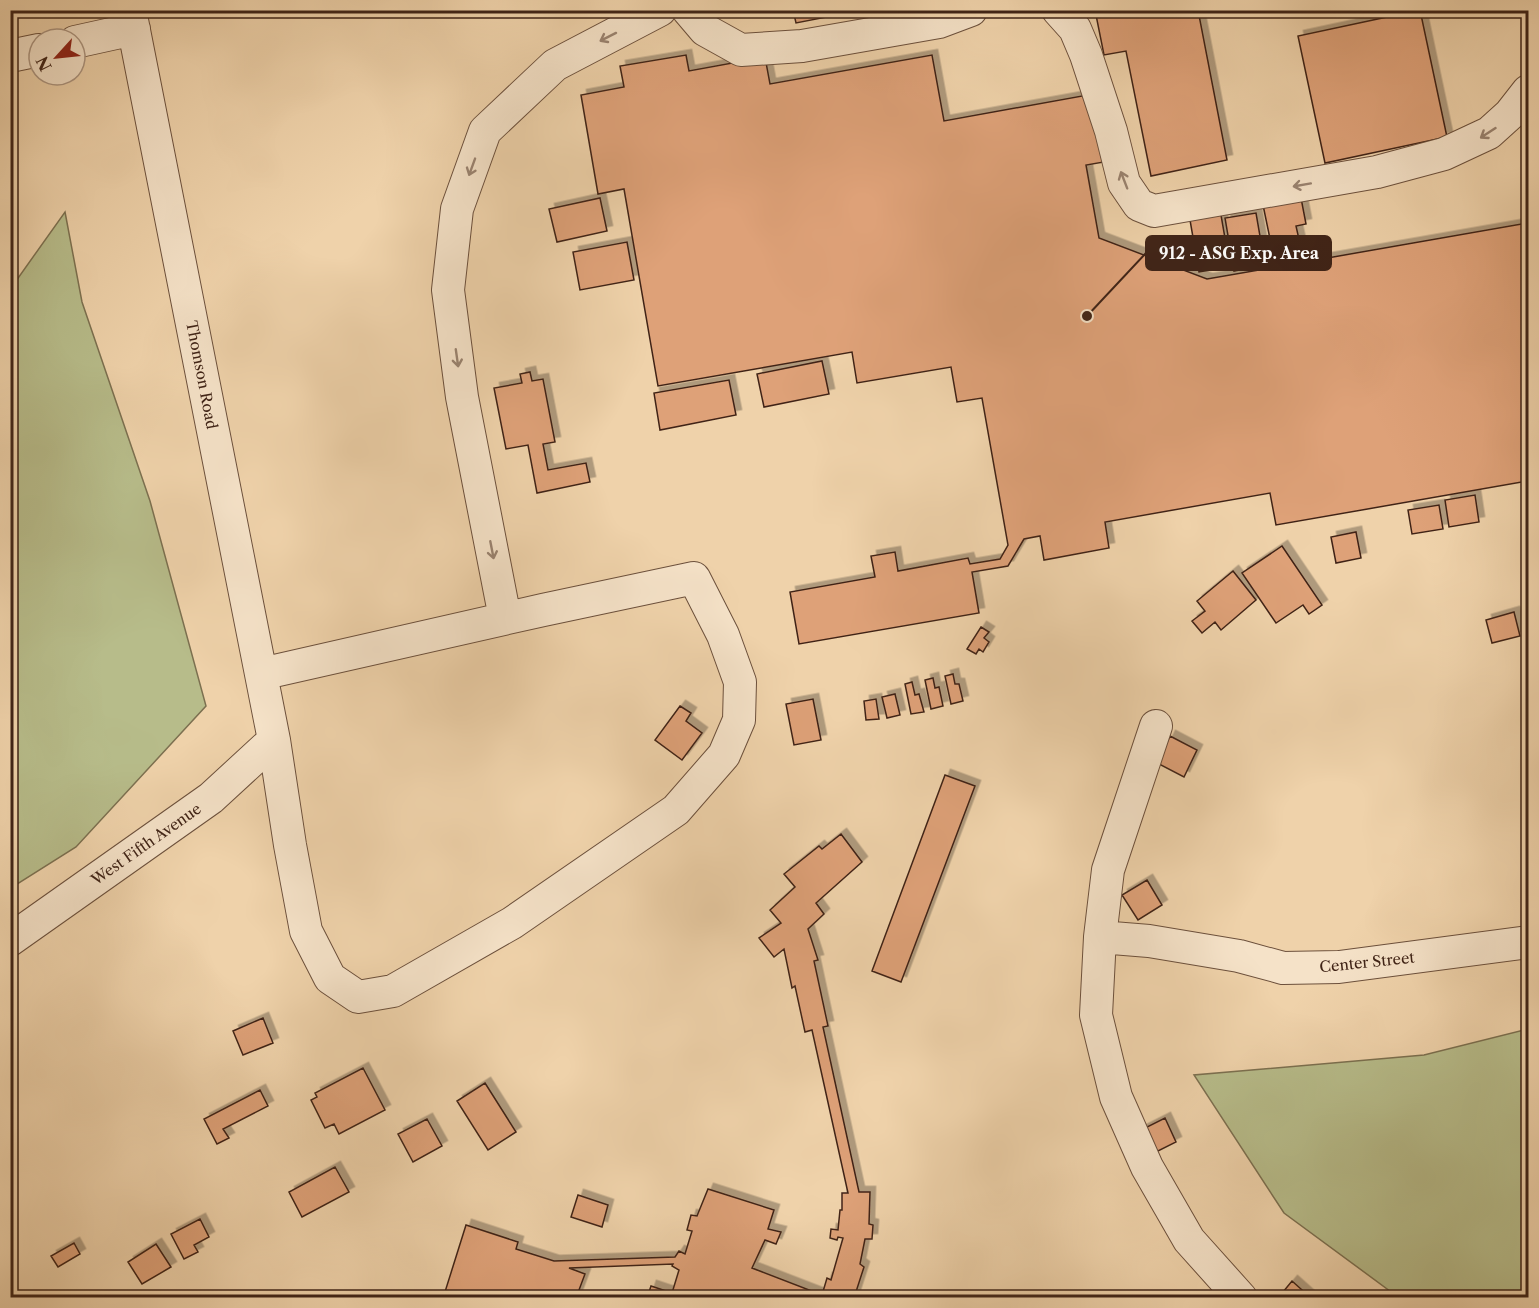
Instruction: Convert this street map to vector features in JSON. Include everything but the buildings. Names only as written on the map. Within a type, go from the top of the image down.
[{"type":"street","points":[[261,674],[505,618],[462,397],[448,290],[457,209],[485,131],[555,65],[660,10]]},
{"type":"street","points":[[688,10],[705,30],[741,50],[802,46],[939,22],[971,10]]},
{"type":"street","points":[[1058,10],[1075,29],[1083,46],[1111,131],[1124,183],[1139,205],[1154,211],[1377,172],[1444,154],[1489,133],[1502,122],[1528,91]]},
{"type":"street","points":[[87,37],[132,20]]},
{"type":"street","name":"Thomson Road","points":[[132,20],[274,740],[306,931],[330,978],[358,997],[393,991],[512,923],[676,810],[724,754],[739,720],[740,682],[723,635],[694,578],[505,618]]},
{"type":"street","points":[[10,56],[27,52]]},
{"type":"street","points":[[1156,726],[1108,870],[1100,938],[1096,1015],[1116,1096],[1147,1167],[1189,1240],[1241,1298]]},
{"type":"street","name":"West Fifth Avenue","points":[[10,940],[211,798],[274,740]]},
{"type":"street","name":"Center Street","points":[[1100,938],[1149,941],[1239,956],[1283,968],[1338,967],[1528,942]]},
{"type":"green space","points":[[65,212],[82,302],[150,501],[206,706],[76,847],[11,888],[11,288]]},
{"type":"green space","points":[[1528,1029],[1528,1297],[1398,1297],[1284,1213],[1194,1075],[1424,1055]]},
{"type":"place","name":"912 - ASG Exp. Area","points":[[1087,316]]}]
